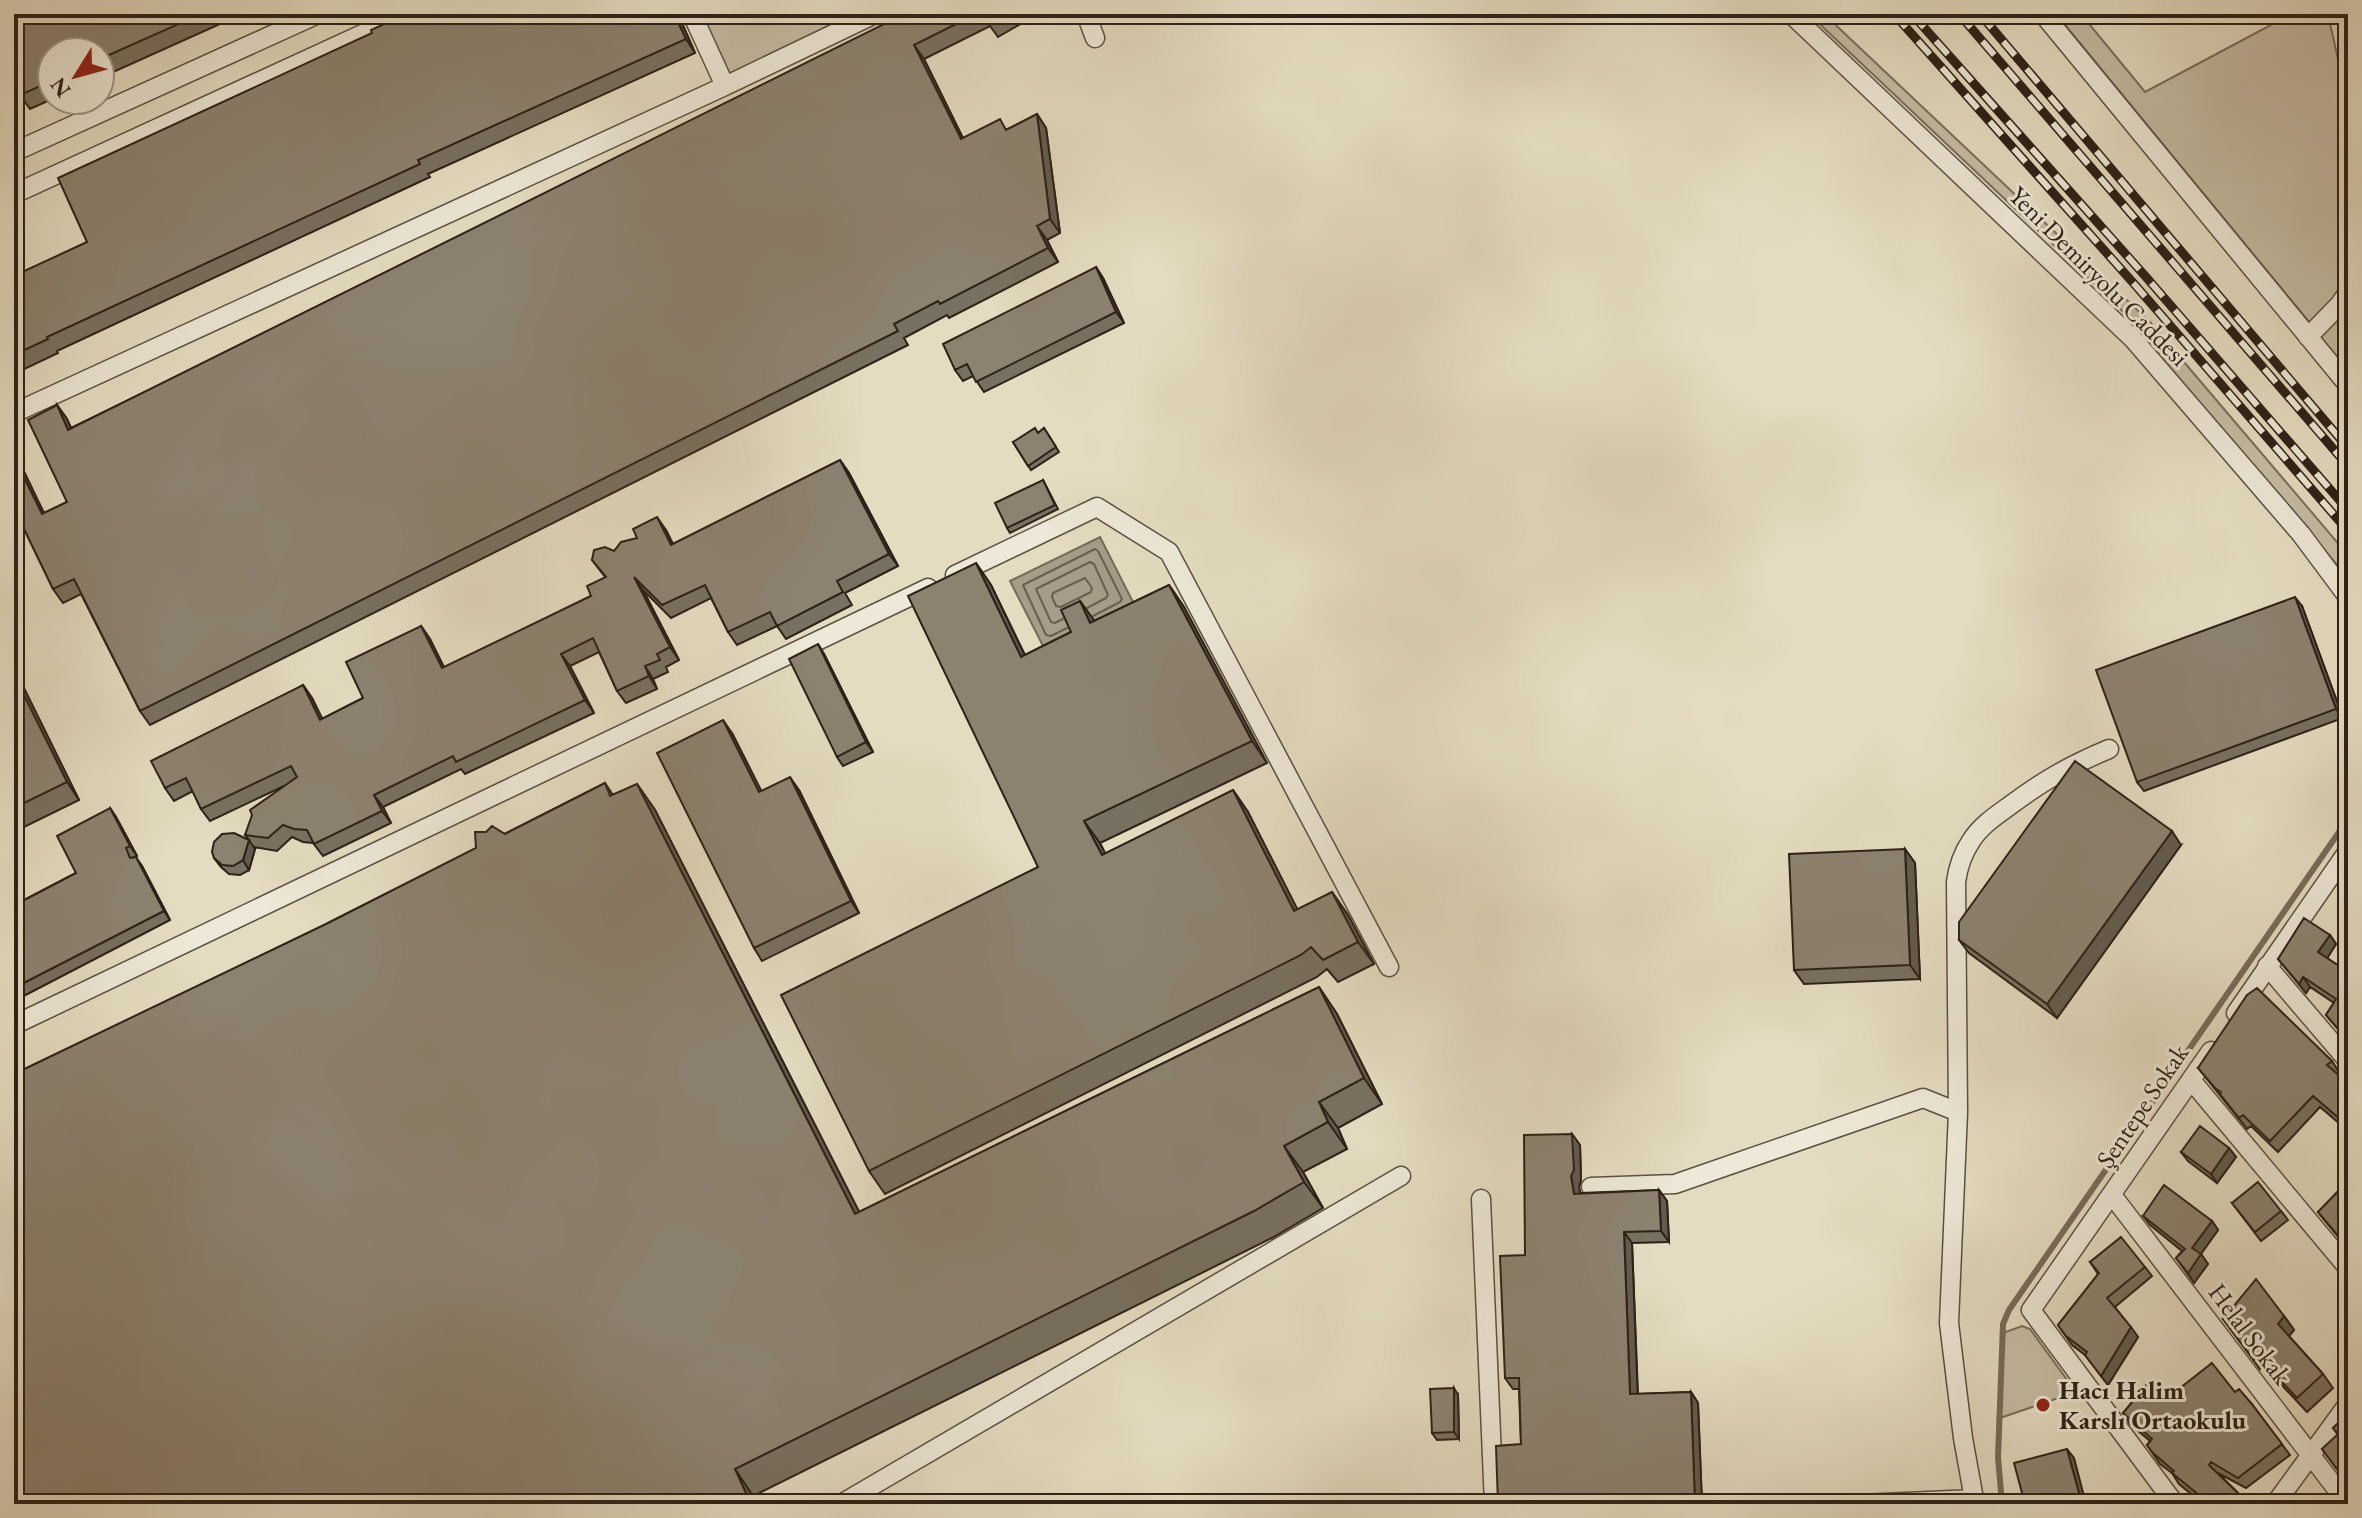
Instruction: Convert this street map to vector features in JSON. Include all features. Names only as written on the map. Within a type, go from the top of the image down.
[{"type":"street","points":[[14,152],[318,14]]},
{"type":"street","points":[[14,194],[406,14]]},
{"type":"street","points":[[692,14],[725,86]]},
{"type":"street","points":[[14,413],[875,14]]},
{"type":"street","points":[[1086,14],[1095,38]]},
{"type":"street","name":"Yeni Demiryolu Caddesi","points":[[1791,14],[2133,339],[2301,534],[2348,597]]},
{"type":"street","points":[[2043,14],[2348,385]]},
{"type":"street","points":[[2308,337],[2348,292]]},
{"type":"street","points":[[14,1025],[1097,507],[1169,552],[1389,967]]},
{"type":"street","points":[[1861,1504],[1974,1502],[1949,1323],[1958,1112],[1958,868],[1978,832],[2001,812],[2049,778],[2109,749]]},
{"type":"street","name":"Şentepe Sokak","points":[[2175,1504],[2031,1310],[2348,851]]},
{"type":"street","points":[[2267,966],[2348,1061]]},
{"type":"street","points":[[2191,1080],[2348,1268]]},
{"type":"street","points":[[1591,1187],[1675,1184],[1923,1098],[1958,1112]]},
{"type":"street","points":[[841,1504],[1401,1176]]},
{"type":"street","name":"Helal Sokak","points":[[2112,1195],[2348,1504]]},
{"type":"street","points":[[1481,1199],[1494,1504]]},
{"type":"street","points":[[2275,1504],[2348,1404]]},
{"type":"shaded area","points":[[700,14],[861,14],[727,76]]},
{"type":"shaded area","points":[[1809,14],[1824,14],[2150,322],[2348,555],[2348,578],[2118,306]]},
{"type":"shaded area","points":[[2056,14],[2081,14],[2145,92],[2271,25],[2273,14],[2328,14],[2348,105],[2348,280],[2336,300],[2315,323],[2309,322]]},
{"type":"shaded area","points":[[2348,302],[2348,369],[2321,336]]},
{"type":"shaded area","points":[[2022,1326],[2030,1329],[2076,1392],[2000,1418],[2003,1333]]},
{"type":"water","points":[[1100,537],[1134,604],[1044,648],[1010,581]]},
{"type":"building","points":[[14,14],[201,14],[116,52],[116,36],[36,36],[36,88],[20,95],[14,82]]},
{"type":"building","points":[[406,14],[674,14],[686,39],[418,160],[420,164],[14,355],[14,266],[18,274],[87,242],[58,178],[372,33],[371,30]]},
{"type":"building","points":[[923,14],[976,14],[914,45],[961,139],[1000,119],[1006,130],[1037,114],[1050,219],[1037,226],[1048,248],[940,304],[938,301],[894,324],[898,331],[140,711],[74,579],[53,589],[14,508],[14,457],[42,514],[67,502],[28,420],[57,405],[68,430],[900,16],[904,24]]},
{"type":"building","points":[[983,14],[1005,14],[988,23]]},
{"type":"building","points":[[1096,267],[1116,312],[976,382],[967,364],[955,370],[943,344]]},
{"type":"building","points":[[1035,428],[1038,433],[1044,428],[1056,447],[1028,466],[1013,442]]},
{"type":"building","points":[[840,460],[889,554],[837,581],[843,592],[777,626],[770,612],[728,632],[705,585],[662,605],[634,577],[670,647],[657,654],[660,660],[645,666],[649,676],[617,691],[593,638],[561,654],[585,700],[456,762],[453,756],[374,795],[382,811],[314,844],[307,830],[283,825],[268,838],[245,835],[252,815],[250,810],[297,777],[291,766],[201,809],[186,778],[165,788],[151,761],[303,685],[320,720],[363,698],[346,662],[421,626],[442,668],[591,596],[587,586],[606,577],[592,560],[594,550],[605,547],[614,551],[621,542],[637,538],[633,529],[657,517],[671,545]]},
{"type":"building","points":[[1043,480],[1055,505],[1007,528],[995,503]]},
{"type":"building","points":[[976,563],[1021,657],[1071,632],[1061,610],[1080,601],[1090,623],[1169,585],[1252,741],[1084,821],[1102,855],[1233,790],[1294,911],[1332,892],[1358,942],[1323,960],[1311,947],[1301,955],[869,1171],[781,995],[1038,867],[908,596]]},
{"type":"building","points":[[2295,597],[2336,709],[2137,782],[2096,670]]},
{"type":"building","points":[[818,644],[866,742],[837,757],[789,659]]},
{"type":"building","points":[[14,675],[67,782],[14,808]]},
{"type":"building","points":[[723,720],[759,792],[790,777],[851,901],[754,948],[657,753]]},
{"type":"building","points":[[2075,761],[2172,831],[2047,1004],[1959,940],[1959,922]]},
{"type":"building","points":[[605,783],[610,796],[637,784],[855,1214],[1319,987],[1364,1078],[1319,1102],[1328,1122],[1284,1146],[1304,1182],[1254,1211],[735,1469],[751,1504],[14,1504],[14,1074],[476,848],[475,832],[486,832],[492,826],[505,834]]},
{"type":"building","points":[[110,808],[130,846],[126,848],[130,858],[136,857],[164,911],[14,988],[14,888],[21,902],[76,873],[57,836]]},
{"type":"building","points":[[234,833],[249,840],[243,860],[233,866],[222,865],[214,858],[214,842],[222,834]]},
{"type":"building","points":[[1905,849],[1910,965],[1794,970],[1789,854]]},
{"type":"building","points":[[2304,918],[2330,935],[2318,952],[2348,972],[2348,1037],[2326,1015],[2336,999],[2303,977],[2299,984],[2278,959]]},
{"type":"building","points":[[2257,988],[2332,1061],[2327,1065],[2348,1083],[2348,1126],[2313,1096],[2270,1141],[2243,1115],[2239,1118],[2221,1092],[2198,1068],[2247,995]]},
{"type":"building","points":[[2200,1126],[2229,1148],[2211,1174],[2181,1152]]},
{"type":"building","points":[[2348,1128],[2348,1145],[2340,1136]]},
{"type":"building","points":[[1572,1134],[1574,1194],[1659,1190],[1661,1231],[1624,1232],[1630,1394],[1691,1392],[1695,1504],[1498,1504],[1496,1446],[1521,1444],[1519,1378],[1505,1378],[1500,1256],[1525,1255],[1524,1135]]},
{"type":"building","points":[[2348,1181],[2348,1228],[2339,1237],[2318,1212]]},
{"type":"building","points":[[2258,1182],[2281,1211],[2255,1232],[2232,1203]]},
{"type":"building","points":[[2164,1185],[2212,1221],[2192,1248],[2201,1254],[2188,1273],[2176,1258],[2185,1249],[2143,1216]]},
{"type":"building","points":[[2121,1237],[2145,1267],[2107,1298],[2131,1327],[2101,1376],[2085,1355],[2087,1352],[2066,1336],[2058,1325],[2099,1273],[2090,1262]]},
{"type":"building","points":[[2256,1279],[2284,1316],[2278,1324],[2323,1374],[2297,1398],[2253,1351],[2250,1355],[2223,1319]]},
{"type":"building","points":[[2212,1363],[2235,1392],[2239,1389],[2282,1444],[2238,1478],[2211,1462],[2209,1465],[2245,1500],[2242,1504],[2201,1504],[2205,1500],[2153,1453],[2147,1445],[2152,1439],[2123,1413],[2147,1384],[2166,1399]]},
{"type":"building","points":[[1454,1388],[1454,1432],[1432,1433],[1430,1389]]},
{"type":"building","points":[[2348,1414],[2348,1468],[2341,1474],[2322,1449],[2338,1434],[2333,1428]]},
{"type":"building","points":[[2067,1449],[2082,1504],[2025,1504],[2014,1463]]},
{"type":"waterway","points":[[2002,1504],[1998,1457],[2003,1324],[2009,1310],[2348,819]]},
{"type":"railway","points":[[1894,14],[2348,531]]},
{"type":"railway","points":[[1912,14],[2348,510]]},
{"type":"railway","points":[[1959,14],[2348,466]]},
{"type":"railway","points":[[1980,14],[2348,448]]},
{"type":"place","name":"Hacı Halim Karslı Ortaokulu","points":[[2043,1405]]}]
